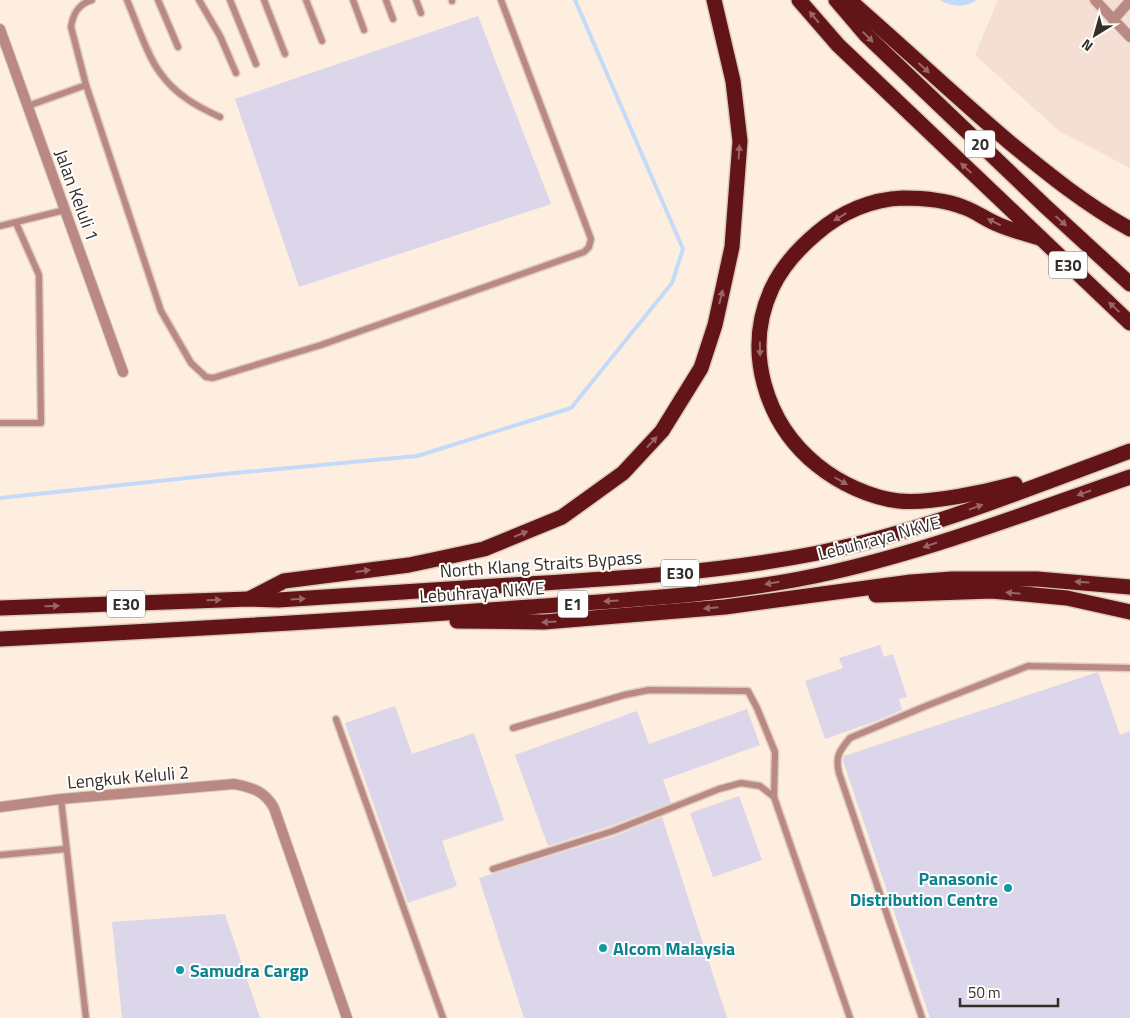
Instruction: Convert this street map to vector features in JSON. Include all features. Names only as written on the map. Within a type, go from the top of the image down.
[{"type":"highway","points":[[250,599],[284,581],[409,565],[484,549],[562,517],[623,473],[662,431],[701,368],[714,324],[732,247],[740,141],[734,81],[714,0]]},
{"type":"highway","name":"20","points":[[799,0],[838,45],[1040,238]]},
{"type":"highway","name":"20","points":[[836,0],[864,34],[1130,284]]},
{"type":"highway","points":[[849,0],[977,115],[1059,184],[1130,229]]},
{"type":"highway","points":[[1040,238],[998,225],[962,206],[922,199],[885,200],[865,205],[843,215],[824,227],[808,241],[791,260],[772,287],[764,311],[760,339],[760,361],[764,382],[770,403],[778,420],[797,448],[828,474],[850,487],[892,499],[909,500],[956,496],[1000,488],[1096,464]]},
{"type":"highway","name":"E30","points":[[1040,238],[1130,323]]},
{"type":"highway","name":"E30","points":[[1096,464],[1129,451]]},
{"type":"highway","name":"North Klang Straits Bypass","points":[[1,608],[250,599],[278,600],[721,570],[818,553],[916,528],[1096,464]]},
{"type":"highway","name":"Lebuhraya NKVE","points":[[0,640],[361,620],[661,598],[720,591],[833,572],[921,548],[1130,477]]},
{"type":"highway","points":[[361,620],[544,622],[725,607],[911,582],[952,579],[1037,579],[1130,587]]},
{"type":"highway","points":[[784,598],[992,591],[1067,598],[1130,612]]},
{"type":"street","points":[[1094,0],[1130,37]]},
{"type":"street","points":[[1113,20],[1130,1]]},
{"type":"street","name":"Jalan Keluli 1","points":[[0,29],[123,372]]},
{"type":"street","name":"Lengkuk Keluli 2","points":[[0,807],[61,799],[234,784],[259,791],[268,798],[274,808],[347,1018]]},
{"type":"lane","points":[[92,0],[81,5],[72,19],[71,27],[86,85],[161,311],[191,363],[206,377],[213,378],[321,345],[584,252],[589,247],[591,239],[501,0]]},
{"type":"lane","points":[[127,0],[160,74],[176,90],[196,105],[220,118]]},
{"type":"lane","points":[[158,0],[178,47]]},
{"type":"lane","points":[[199,0],[220,36],[236,73]]},
{"type":"lane","points":[[230,0],[256,64]]},
{"type":"lane","points":[[264,0],[285,54]]},
{"type":"lane","points":[[306,0],[322,41]]},
{"type":"lane","points":[[352,0],[364,30]]},
{"type":"lane","points":[[386,0],[393,19]]},
{"type":"lane","points":[[416,0],[421,13]]},
{"type":"lane","points":[[28,106],[86,85]]},
{"type":"lane","points":[[0,226],[64,210]]},
{"type":"lane","points":[[0,423],[41,424],[39,275],[16,223]]},
{"type":"lane","points":[[922,1018],[839,773],[836,761],[842,748],[850,738],[1028,666],[1130,668]]},
{"type":"lane","points":[[513,728],[624,695],[649,690],[748,691],[775,752],[774,797],[850,1018]]},
{"type":"lane","points":[[336,718],[443,1018]]},
{"type":"lane","points":[[493,869],[613,830],[719,789],[741,783],[760,786],[774,797]]},
{"type":"lane","points":[[61,799],[86,1018]]},
{"type":"lane","points":[[0,856],[66,849]]},
{"type":"shaded area","points":[[998,0],[1130,0],[1130,168],[1059,131],[975,55]]},
{"type":"water","points":[[940,0],[977,0],[973,3],[958,6]]},
{"type":"building","points":[[478,16],[551,204],[299,287],[235,99]]},
{"type":"building","points":[[880,645],[884,657],[893,654],[907,697],[899,699],[902,710],[825,739],[805,681],[843,668],[839,658]]},
{"type":"building","name":"Panasonic Distribution Centre","points":[[1098,672],[1120,735],[1130,731],[1130,1018],[930,1018],[843,761],[844,756]]},
{"type":"building","points":[[395,706],[412,754],[474,733],[504,820],[442,841],[457,886],[408,903],[345,723]]},
{"type":"building","points":[[747,709],[760,745],[663,780],[671,803],[611,826],[548,846],[515,755],[637,711],[649,744]]},
{"type":"building","points":[[739,796],[762,860],[713,877],[690,813]]},
{"type":"building","name":"Alcom Malaysia","points":[[662,817],[727,1018],[524,1018],[479,878],[615,836]]},
{"type":"building","name":"Samudra Cargp","points":[[225,914],[260,1018],[122,1018],[112,922]]},
{"type":"waterway","points":[[0,498],[417,456],[571,408],[672,283],[683,249],[575,0]]},
{"type":"place","name":"Panasonic Distribution Centre","points":[[1008,888]]},
{"type":"place","name":"Alcom Malaysia","points":[[603,948]]},
{"type":"place","name":"Samudra Cargp","points":[[180,970]]}]
